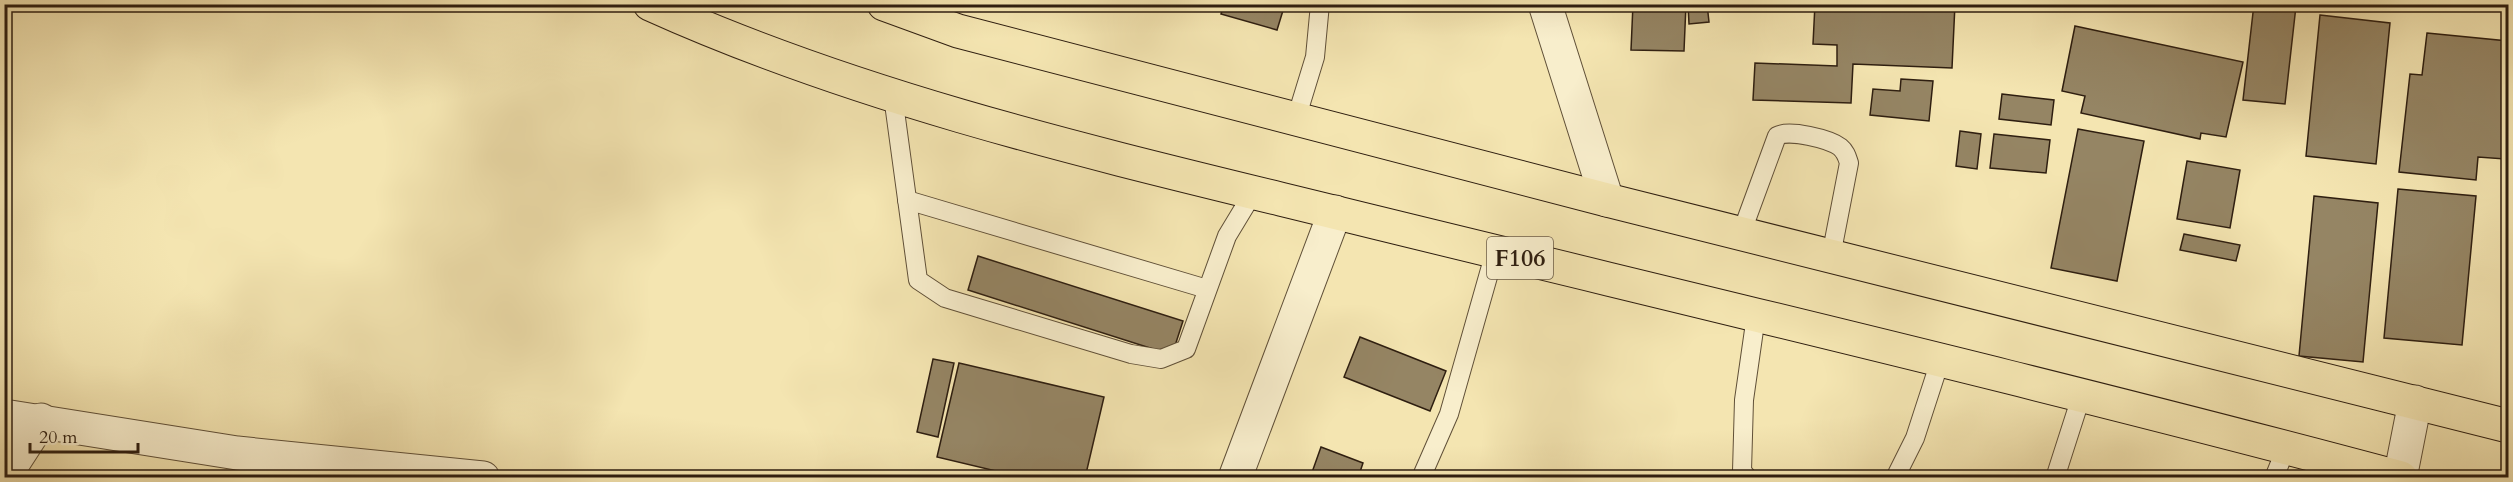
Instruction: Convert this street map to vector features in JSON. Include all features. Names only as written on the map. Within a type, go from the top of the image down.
[{"type":"main road","name":"F106","points":[[650,4],[705,29],[893,96],[1253,193],[2081,397],[2280,463],[2401,477]]},
{"type":"main road","points":[[884,4],[958,31],[1607,200],[2508,426]]},
{"type":"street","points":[[1545,4],[1607,200]]},
{"type":"street","points":[[1235,477],[1335,212]]},
{"type":"street","points":[[2401,477],[2415,402]]},
{"type":"street","points":[[4,416],[41,420],[226,452],[269,467],[483,477]]},
{"type":"street","points":[[4,477],[41,420]]},
{"type":"lane","points":[[1296,119],[1315,57],[1320,4]]},
{"type":"lane","points":[[893,96],[918,280],[945,298],[1131,354],[1161,359],[1186,349],[1227,236],[1253,193]]},
{"type":"lane","points":[[1742,234],[1777,136],[1789,132],[1839,146],[1846,154],[1849,163],[1831,256]]},
{"type":"lane","points":[[907,200],[1207,289]]},
{"type":"lane","points":[[1421,477],[1449,414],[1495,252]]},
{"type":"lane","points":[[1748,477],[1742,471],[1744,400],[1756,316]]},
{"type":"lane","points":[[1895,477],[1914,438],[1940,362]]},
{"type":"lane","points":[[2055,477],[2081,397]]},
{"type":"building","points":[[1224,4],[1285,4],[1277,30],[1221,14]]},
{"type":"building","points":[[1633,4],[1686,4],[1684,51],[1631,50]]},
{"type":"building","points":[[1688,4],[1707,4],[1709,22],[1689,24]]},
{"type":"building","points":[[1815,4],[1955,4],[1952,68],[1853,64],[1851,103],[1753,100],[1755,63],[1837,66],[1837,45],[1813,44]]},
{"type":"building","points":[[2254,4],[2296,6],[2285,104],[2243,100]]},
{"type":"building","points":[[2320,15],[2390,23],[2376,164],[2306,156]]},
{"type":"building","points":[[2075,26],[2243,62],[2226,137],[2201,133],[2200,139],[2081,113],[2085,96],[2062,91]]},
{"type":"building","points":[[2427,33],[2508,41],[2508,126],[2505,159],[2478,157],[2476,180],[2399,172],[2410,74],[2422,75]]},
{"type":"building","points":[[1901,79],[1933,81],[1929,121],[1870,115],[1873,89],[1900,91]]},
{"type":"building","points":[[2002,94],[2054,100],[2051,125],[1999,119]]},
{"type":"building","points":[[2078,129],[2144,141],[2117,281],[2051,268]]},
{"type":"building","points":[[1960,131],[1981,134],[1977,169],[1956,166]]},
{"type":"building","points":[[1994,134],[2050,140],[2046,173],[1990,168]]},
{"type":"building","points":[[2187,161],[2240,170],[2230,228],[2177,219]]},
{"type":"building","points":[[2398,189],[2476,196],[2462,345],[2384,338]]},
{"type":"building","points":[[2314,196],[2378,203],[2363,362],[2299,356]]},
{"type":"building","points":[[2184,234],[2240,245],[2236,261],[2180,250]]},
{"type":"building","points":[[978,256],[1183,321],[1172,355],[968,290]]},
{"type":"building","points":[[1360,337],[1446,371],[1430,411],[1344,377]]},
{"type":"building","points":[[933,359],[954,363],[938,437],[917,432]]},
{"type":"building","points":[[959,363],[1104,397],[1085,478],[1025,478],[937,457]]},
{"type":"building","points":[[1321,447],[1363,463],[1358,478],[1310,478]]}]
